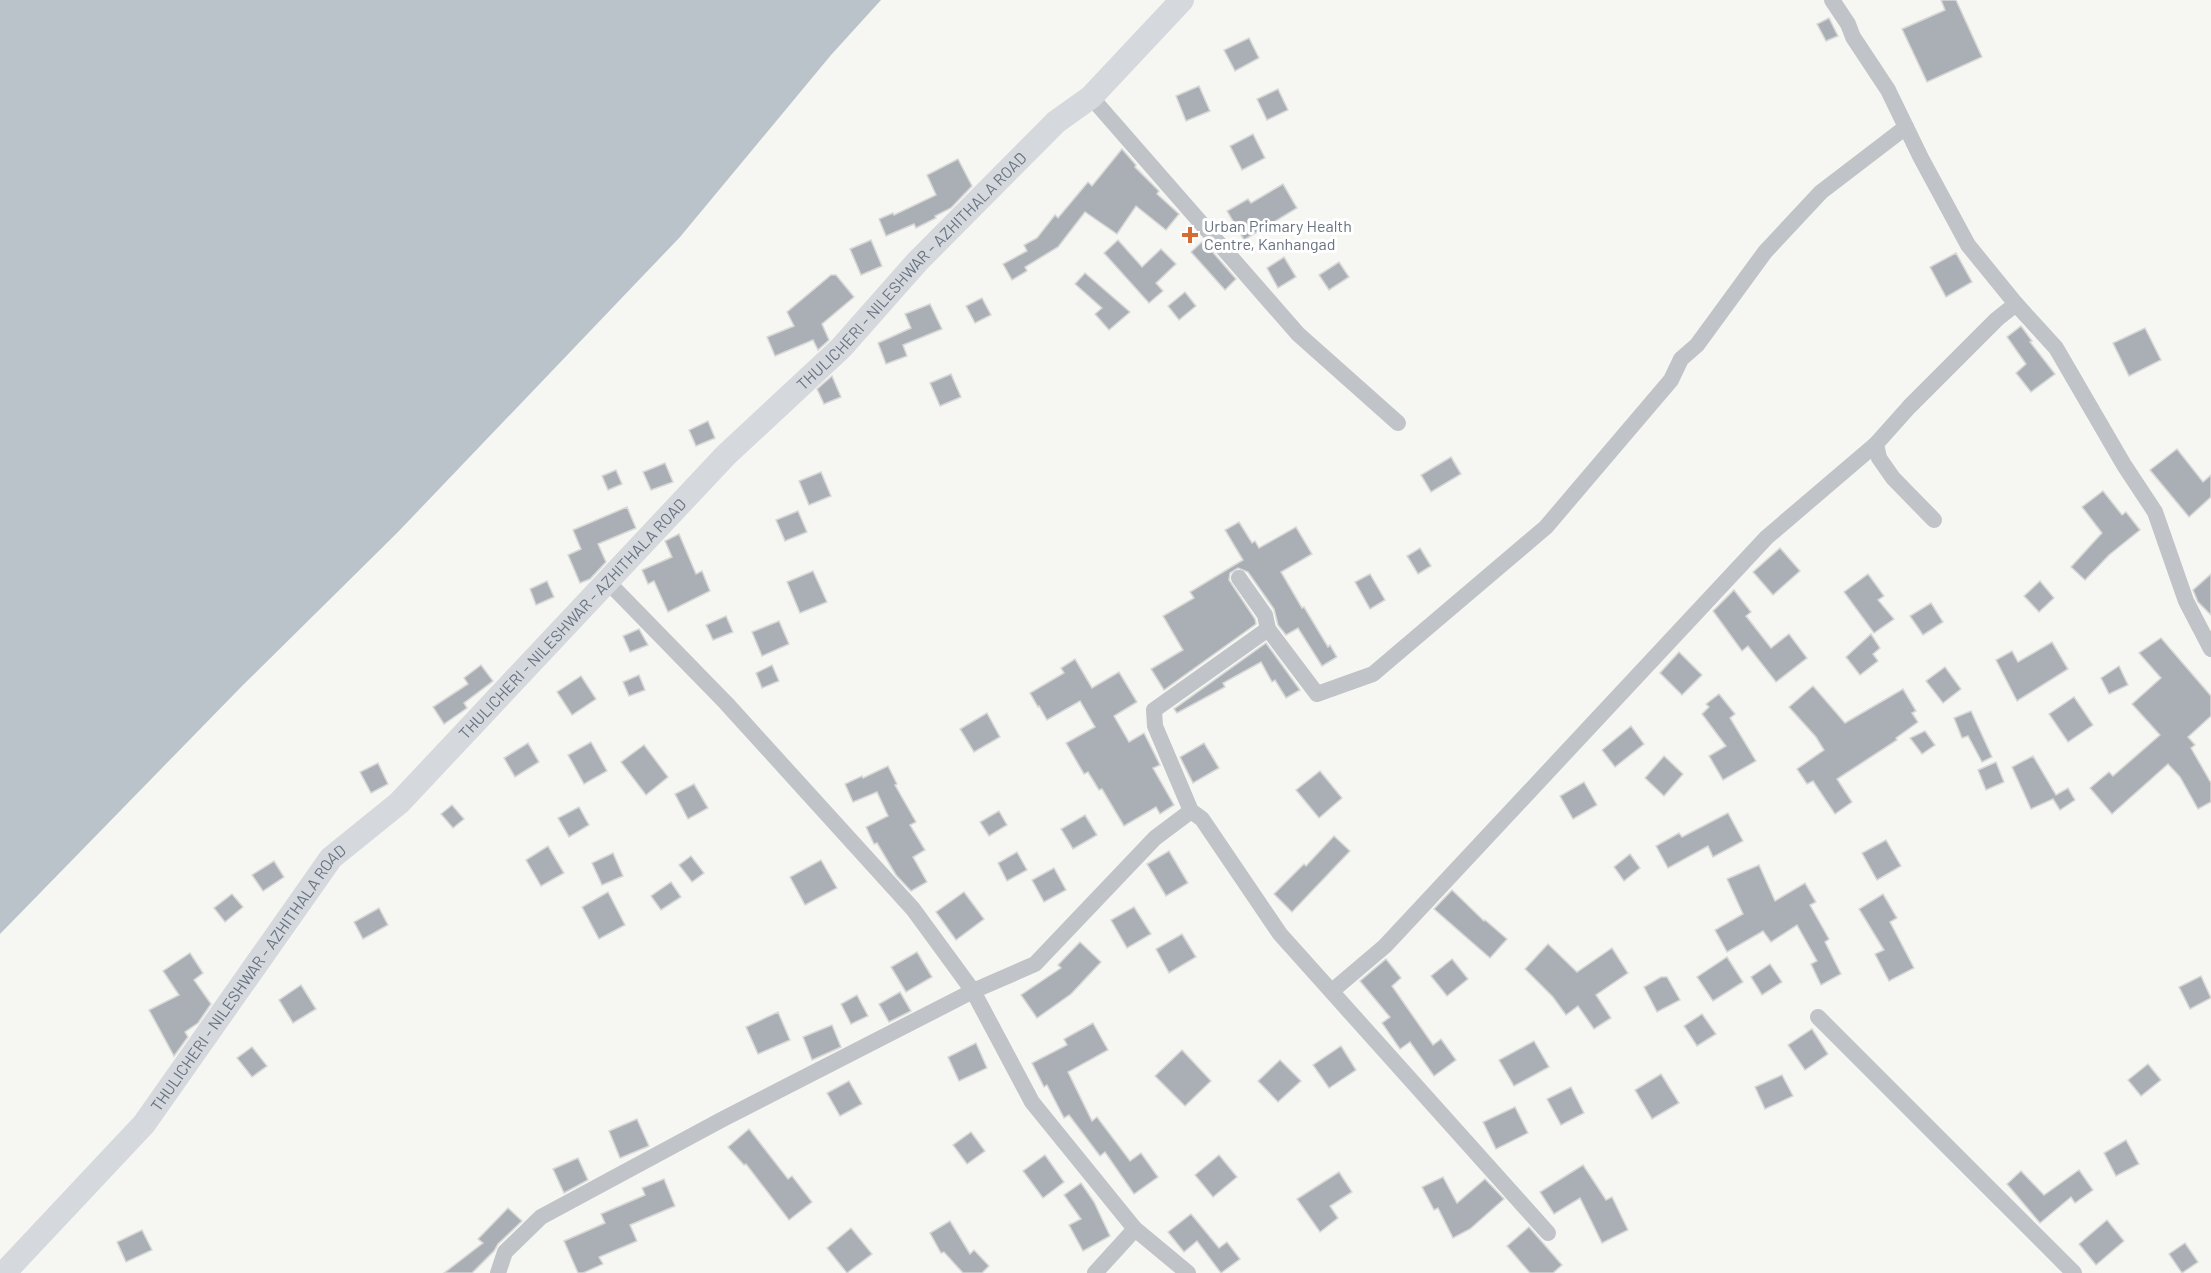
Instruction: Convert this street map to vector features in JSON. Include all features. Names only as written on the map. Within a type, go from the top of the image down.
[{"type":"main road","name":"THULICHERI - NILESHWAR - AZHITHALA ROAD","points":[[4,1273],[144,1124],[331,858],[399,803],[726,455],[841,348],[916,262],[1056,122],[1091,97],[1182,0]]},
{"type":"street","points":[[1832,0],[1888,90],[1968,245],[2016,304],[2056,348],[2124,465],[2155,512],[2186,601],[2211,649]]},
{"type":"street","points":[[1091,97],[1298,334],[1398,423]]},
{"type":"street","points":[[1239,578],[1265,615],[1268,629],[1317,694],[1373,674],[1546,527],[1671,380],[1681,359],[1696,345],[1765,252],[1821,192],[1906,126]]},
{"type":"street","points":[[1332,991],[1385,946],[1767,537],[1876,444],[1997,318],[2016,304]]},
{"type":"street","points":[[1876,444],[1879,458],[1893,478],[1934,520]]},
{"type":"street","points":[[607,581],[726,703],[913,909],[973,991],[1032,1102],[1135,1228],[1188,1273]]},
{"type":"street","points":[[1268,629],[1154,710],[1155,726],[1191,810],[1202,819],[1280,934],[1548,1233]]},
{"type":"street","points":[[498,1273],[505,1252],[541,1217],[723,1119],[973,991],[1035,964],[1155,838],[1191,810]]},
{"type":"street","points":[[1818,1017],[2074,1273]]},
{"type":"street","points":[[1095,1273],[1135,1228]]},
{"type":"shaded area","points":[[0,0],[881,0],[831,55],[680,237],[397,533],[243,685],[0,934]]},
{"type":"building","points":[[1941,0],[1956,0],[1982,57],[1927,82],[1902,29],[1945,10]]},
{"type":"building","points":[[1829,18],[1838,36],[1826,41],[1817,24]]},
{"type":"building","points":[[1249,38],[1259,58],[1235,71],[1224,50]]},
{"type":"building","points":[[1199,86],[1210,111],[1186,121],[1176,96]]},
{"type":"building","points":[[1278,89],[1288,110],[1267,120],[1257,99]]},
{"type":"building","points":[[1253,134],[1265,158],[1242,170],[1230,146]]},
{"type":"building","points":[[1122,149],[1136,165],[1135,167],[1159,191],[1157,194],[1179,214],[1166,230],[1136,206],[1117,234],[1085,212],[1058,247],[1025,267],[1027,271],[1012,280],[1003,264],[1027,251],[1024,245],[1037,238],[1055,215],[1058,218],[1088,182],[1092,186]]},
{"type":"building","points":[[958,159],[972,186],[951,208],[935,216],[936,218],[916,228],[914,224],[886,236],[879,219],[893,213],[894,215],[936,195],[927,175]]},
{"type":"building","points":[[1283,184],[1297,208],[1244,240],[1227,211],[1248,199],[1251,203]]},
{"type":"building","points":[[871,240],[882,266],[861,275],[850,249]]},
{"type":"building","points":[[1118,240],[1142,267],[1161,249],[1176,264],[1156,283],[1163,291],[1149,303],[1104,253]]},
{"type":"building","points":[[1203,241],[1236,279],[1225,290],[1191,252]]},
{"type":"building","points":[[1956,253],[1972,282],[1946,297],[1930,267]]},
{"type":"building","points":[[1284,257],[1296,277],[1278,288],[1267,268]]},
{"type":"building","points":[[1339,262],[1349,277],[1329,290],[1319,275]]},
{"type":"building","points":[[1085,273],[1130,312],[1109,330],[1095,314],[1102,308],[1075,284]]},
{"type":"building","points":[[831,275],[836,275],[854,297],[822,324],[829,340],[818,350],[813,340],[775,356],[767,337],[794,326],[787,312]]},
{"type":"building","points":[[1185,292],[1196,306],[1179,320],[1168,306]]},
{"type":"building","points":[[982,298],[991,315],[975,323],[966,306]]},
{"type":"building","points":[[930,304],[942,329],[903,345],[907,356],[886,364],[878,343],[911,328],[905,314]]},
{"type":"building","points":[[2021,326],[2032,341],[2030,342],[2055,374],[2031,392],[2016,373],[2026,364],[2007,337]]},
{"type":"building","points":[[2145,328],[2161,360],[2129,376],[2113,343]]},
{"type":"building","points":[[951,374],[961,397],[940,406],[930,383]]},
{"type":"building","points":[[832,376],[841,397],[824,404],[817,389]]},
{"type":"building","points":[[708,421],[715,438],[696,446],[689,430]]},
{"type":"building","points":[[2177,449],[2203,482],[2211,475],[2211,497],[2189,517],[2150,470]]},
{"type":"building","points":[[1451,457],[1461,474],[1431,492],[1421,475]]},
{"type":"building","points":[[665,463],[673,482],[651,490],[643,472]]},
{"type":"building","points":[[616,470],[622,484],[608,490],[602,476]]},
{"type":"building","points":[[821,472],[831,496],[809,505],[799,481]]},
{"type":"building","points":[[2103,491],[2122,515],[2126,512],[2140,530],[2109,555],[2085,580],[2071,567],[2102,533],[2082,507]]},
{"type":"building","points":[[627,507],[636,528],[598,544],[606,562],[590,579],[580,583],[568,555],[581,549],[573,530]]},
{"type":"building","points":[[798,511],[807,532],[785,541],[776,520]]},
{"type":"building","points":[[1239,522],[1252,543],[1255,541],[1259,548],[1296,527],[1312,554],[1281,572],[1302,608],[1304,607],[1328,647],[1330,645],[1337,657],[1322,666],[1298,628],[1286,635],[1278,625],[1274,609],[1248,572],[1238,568],[1230,573],[1229,580],[1256,624],[1164,690],[1151,669],[1183,650],[1163,616],[1194,598],[1190,592],[1243,560],[1225,530]]},
{"type":"building","points":[[679,534],[696,574],[702,571],[710,591],[668,612],[654,581],[648,584],[642,570],[672,557],[665,541]]},
{"type":"building","points":[[1420,548],[1431,566],[1418,574],[1407,556]]},
{"type":"building","points":[[1780,548],[1800,571],[1773,595],[1753,572]]},
{"type":"building","points":[[813,571],[827,602],[800,613],[787,582]]},
{"type":"building","points":[[1370,574],[1385,600],[1370,609],[1355,582]]},
{"type":"building","points":[[1868,574],[1884,596],[1878,600],[1894,619],[1874,633],[1844,592]]},
{"type":"building","points":[[2211,574],[2211,615],[2198,602],[2193,590]]},
{"type":"building","points":[[547,581],[554,597],[536,605],[530,589]]},
{"type":"building","points":[[2040,581],[2054,598],[2039,612],[2024,596]]},
{"type":"building","points":[[1734,590],[1751,612],[1746,616],[1771,648],[1789,634],[1807,658],[1776,682],[1748,646],[1742,651],[1713,611]]},
{"type":"building","points":[[1931,603],[1943,622],[1923,635],[1910,616]]},
{"type":"building","points":[[726,616],[733,632],[713,640],[706,625]]},
{"type":"building","points":[[779,621],[789,644],[762,656],[752,632]]},
{"type":"building","points":[[639,629],[648,645],[630,652],[623,636]]},
{"type":"building","points":[[1871,634],[1880,648],[1873,654],[1878,661],[1860,675],[1846,657]]},
{"type":"building","points":[[2161,638],[2211,696],[2211,716],[2188,737],[2195,745],[2191,748],[2211,783],[2211,802],[2198,809],[2180,777],[2168,764],[2112,814],[2090,788],[2109,772],[2113,776],[2160,735],[2132,704],[2161,678],[2139,653]]},
{"type":"building","points":[[2052,642],[2068,669],[2017,701],[1996,660],[2012,651],[2018,662]]},
{"type":"building","points":[[1266,643],[1300,690],[1286,698],[1275,680],[1272,682],[1261,662],[1223,683],[1225,687],[1177,713],[1174,709]]},
{"type":"building","points":[[1679,652],[1702,675],[1682,695],[1660,673]]},
{"type":"building","points":[[1075,659],[1092,688],[1119,672],[1137,702],[1114,716],[1129,742],[1144,733],[1160,765],[1153,768],[1174,805],[1160,814],[1156,807],[1124,826],[1102,789],[1099,790],[1088,772],[1084,774],[1066,743],[1095,727],[1080,701],[1047,720],[1030,693],[1064,673],[1061,668]]},
{"type":"building","points":[[481,665],[493,681],[464,703],[467,708],[444,724],[433,707],[468,684],[464,678]]},
{"type":"building","points":[[772,665],[779,681],[762,688],[756,673]]},
{"type":"building","points":[[2119,666],[2128,685],[2109,694],[2101,678]]},
{"type":"building","points":[[1945,667],[1961,689],[1943,703],[1926,681]]},
{"type":"building","points":[[639,675],[645,690],[629,696],[623,682]]},
{"type":"building","points":[[581,676],[596,699],[572,715],[557,692]]},
{"type":"building","points":[[1813,686],[1845,723],[1903,689],[1916,711],[1912,713],[1918,722],[1896,738],[1897,740],[1837,779],[1852,802],[1835,814],[1813,781],[1807,784],[1797,769],[1824,750],[1816,737],[1789,707]]},
{"type":"building","points":[[1719,694],[1735,714],[1730,718],[1756,761],[1723,780],[1709,756],[1726,746],[1702,714],[1709,707],[1706,704]]},
{"type":"building","points":[[2074,697],[2093,725],[2068,742],[2049,714]]},
{"type":"building","points":[[1971,711],[1992,757],[1982,762],[1968,736],[1962,738],[1954,718]]},
{"type":"building","points":[[987,713],[1000,737],[974,752],[960,729]]},
{"type":"building","points":[[1631,726],[1644,744],[1615,767],[1602,750]]},
{"type":"building","points":[[1925,731],[1935,745],[1922,754],[1910,738]]},
{"type":"building","points":[[591,742],[607,771],[584,784],[568,755]]},
{"type":"building","points":[[528,743],[539,762],[515,777],[504,758]]},
{"type":"building","points":[[1204,743],[1219,768],[1193,783],[1180,757]]},
{"type":"building","points":[[644,745],[668,777],[646,795],[621,762]]},
{"type":"building","points":[[1664,756],[1683,774],[1664,796],[1645,778]]},
{"type":"building","points":[[2033,756],[2056,795],[2068,788],[2075,800],[2060,810],[2053,799],[2031,809],[2012,767]]},
{"type":"building","points":[[1996,762],[2004,782],[1986,790],[1978,770]]},
{"type":"building","points":[[378,763],[388,784],[371,793],[360,772]]},
{"type":"building","points":[[888,766],[897,784],[895,785],[916,822],[910,825],[925,850],[913,857],[927,882],[911,891],[896,875],[877,843],[874,844],[866,827],[888,816],[877,792],[853,802],[845,784]]},
{"type":"building","points":[[1320,771],[1342,798],[1319,818],[1296,790]]},
{"type":"building","points":[[1584,782],[1597,805],[1573,819],[1560,796]]},
{"type":"building","points":[[694,784],[708,808],[688,819],[675,794]]},
{"type":"building","points":[[452,805],[464,819],[453,828],[441,814]]},
{"type":"building","points":[[579,807],[589,825],[569,837],[558,818]]},
{"type":"building","points":[[999,811],[1007,825],[989,836],[980,822]]},
{"type":"building","points":[[1728,813],[1743,841],[1713,857],[1708,846],[1668,868],[1656,846],[1679,833],[1682,837]]},
{"type":"building","points":[[1085,815],[1097,835],[1073,849],[1061,829]]},
{"type":"building","points":[[1334,836],[1350,851],[1292,912],[1274,894],[1304,864],[1306,866]]},
{"type":"building","points":[[1886,840],[1901,866],[1877,880],[1862,853]]},
{"type":"building","points":[[548,846],[564,873],[541,886],[526,860]]},
{"type":"building","points":[[1169,851],[1188,883],[1166,896],[1147,864]]},
{"type":"building","points":[[1017,852],[1027,870],[1007,881],[998,863]]},
{"type":"building","points":[[613,853],[623,876],[602,885],[592,863]]},
{"type":"building","points":[[1630,854],[1640,868],[1624,881],[1614,867]]},
{"type":"building","points":[[691,856],[704,873],[692,882],[679,865]]},
{"type":"building","points":[[821,860],[837,888],[805,905],[790,877]]},
{"type":"building","points":[[274,861],[284,877],[263,891],[252,875]]},
{"type":"building","points":[[1759,865],[1775,901],[1805,883],[1816,902],[1810,905],[1829,939],[1825,942],[1841,974],[1821,985],[1811,964],[1817,961],[1797,925],[1771,942],[1763,931],[1727,952],[1715,930],[1743,914],[1727,879]]},
{"type":"building","points":[[1054,868],[1066,890],[1044,902],[1032,880]]},
{"type":"building","points":[[671,882],[681,897],[661,910],[651,896]]},
{"type":"building","points":[[1452,890],[1484,921],[1507,939],[1490,958],[1434,909]]},
{"type":"building","points":[[608,892],[625,925],[599,939],[582,907]]},
{"type":"building","points":[[964,892],[984,919],[956,940],[936,912]]},
{"type":"building","points":[[232,894],[243,907],[225,922],[214,908]]},
{"type":"building","points":[[1883,894],[1897,918],[1890,922],[1914,968],[1889,981],[1875,954],[1884,950],[1859,909]]},
{"type":"building","points":[[1134,907],[1151,934],[1127,948],[1111,920]]},
{"type":"building","points":[[379,908],[388,925],[363,939],[354,922]]},
{"type":"building","points":[[1182,934],[1196,957],[1169,973],[1156,949]]},
{"type":"building","points":[[1080,942],[1101,962],[1071,994],[1037,1018],[1021,995],[1061,968],[1058,965]]},
{"type":"building","points":[[1548,944],[1577,972],[1612,948],[1628,973],[1596,995],[1611,1018],[1594,1029],[1578,1006],[1566,1015],[1553,997],[1525,969]]},
{"type":"building","points":[[917,952],[932,977],[906,992],[891,967]]},
{"type":"building","points":[[190,953],[203,973],[194,980],[211,1004],[198,1023],[185,1032],[188,1037],[174,1056],[149,1010],[179,995],[163,971]]},
{"type":"building","points":[[1727,957],[1743,982],[1713,1001],[1697,977]]},
{"type":"building","points":[[1386,959],[1401,978],[1392,986],[1433,1045],[1441,1039],[1456,1060],[1434,1076],[1410,1042],[1400,1049],[1382,1023],[1390,1017],[1360,981]]},
{"type":"building","points":[[1452,959],[1468,979],[1447,996],[1431,976]]},
{"type":"building","points":[[1770,964],[1782,982],[1762,995],[1751,977]]},
{"type":"building","points":[[2201,976],[2211,998],[2190,1009],[2179,987]]},
{"type":"building","points":[[1661,977],[1667,977],[1680,1000],[1657,1012],[1644,987]]},
{"type":"building","points":[[301,985],[316,1009],[293,1023],[279,1000]]},
{"type":"building","points":[[900,992],[911,1011],[889,1022],[879,1004]]},
{"type":"building","points":[[857,995],[868,1016],[851,1024],[841,1004]]},
{"type":"building","points":[[778,1012],[790,1040],[758,1054],[746,1027]]},
{"type":"building","points":[[1702,1014],[1716,1034],[1697,1046],[1684,1026]]},
{"type":"building","points":[[1093,1023],[1108,1050],[1068,1072],[1092,1121],[1097,1117],[1130,1161],[1141,1153],[1158,1177],[1134,1194],[1105,1152],[1100,1156],[1069,1115],[1064,1118],[1047,1085],[1044,1087],[1032,1063],[1067,1045],[1064,1039]]},
{"type":"building","points":[[832,1025],[841,1047],[812,1060],[803,1037]]},
{"type":"building","points":[[1812,1029],[1828,1054],[1805,1070],[1788,1045]]},
{"type":"building","points":[[1534,1041],[1549,1067],[1514,1086],[1499,1060]]},
{"type":"building","points":[[976,1043],[987,1068],[959,1081],[948,1057]]},
{"type":"building","points":[[1341,1046],[1356,1070],[1329,1088],[1313,1065]]},
{"type":"building","points":[[252,1047],[267,1066],[252,1077],[237,1058]]},
{"type":"building","points":[[1182,1050],[1211,1081],[1185,1106],[1155,1076]]},
{"type":"building","points":[[1280,1060],[1301,1081],[1278,1102],[1258,1081]]},
{"type":"building","points":[[2148,1064],[2161,1080],[2141,1096],[2128,1080]]},
{"type":"building","points":[[1661,1074],[1679,1103],[1652,1119],[1635,1090]]},
{"type":"building","points":[[1782,1075],[1793,1096],[1765,1109],[1755,1087]]},
{"type":"building","points":[[849,1081],[862,1104],[840,1116],[827,1093]]},
{"type":"building","points":[[1571,1087],[1584,1113],[1561,1125],[1547,1099]]},
{"type":"building","points":[[1515,1107],[1528,1133],[1496,1149],[1483,1122]]},
{"type":"building","points":[[637,1119],[649,1146],[620,1158],[609,1131]]},
{"type":"building","points":[[749,1129],[788,1179],[792,1176],[812,1202],[789,1220],[746,1164],[744,1165],[728,1147]]},
{"type":"building","points":[[971,1132],[985,1151],[967,1164],[953,1145]]},
{"type":"building","points":[[2126,1140],[2139,1164],[2116,1176],[2104,1153]]},
{"type":"building","points":[[1045,1155],[1064,1182],[1043,1198],[1023,1171]]},
{"type":"building","points":[[1219,1155],[1237,1177],[1213,1197],[1195,1175]]},
{"type":"building","points":[[578,1158],[588,1180],[564,1193],[553,1169]]},
{"type":"building","points":[[1583,1165],[1606,1200],[1612,1197],[1628,1230],[1602,1243],[1580,1198],[1554,1214],[1540,1192]]},
{"type":"building","points":[[2079,1170],[2093,1190],[2075,1203],[2071,1197],[2040,1223],[2007,1184],[2021,1171],[2044,1195]]},
{"type":"building","points":[[1339,1172],[1352,1192],[1330,1206],[1338,1218],[1320,1232],[1297,1199]]},
{"type":"building","points":[[1443,1177],[1457,1203],[1485,1179],[1504,1199],[1470,1229],[1453,1238],[1438,1208],[1434,1210],[1422,1187]]},
{"type":"building","points":[[664,1179],[675,1206],[630,1225],[637,1241],[599,1257],[603,1264],[578,1273],[564,1241],[605,1223],[601,1214],[645,1195],[642,1188]]},
{"type":"building","points":[[1081,1183],[1094,1202],[1110,1236],[1083,1251],[1069,1225],[1081,1219],[1064,1195]]},
{"type":"building","points":[[508,1208],[522,1221],[498,1244],[494,1251],[472,1273],[444,1273],[483,1243],[478,1239]]},
{"type":"building","points":[[1191,1214],[1219,1248],[1227,1242],[1240,1259],[1221,1273],[1197,1241],[1184,1252],[1168,1232]]},
{"type":"building","points":[[2107,1220],[2124,1241],[2096,1265],[2079,1244]]},
{"type":"building","points":[[950,1221],[970,1254],[974,1250],[989,1266],[982,1273],[963,1273],[944,1252],[941,1253],[930,1233]]},
{"type":"building","points":[[1529,1227],[1562,1265],[1553,1273],[1530,1273],[1507,1246]]},
{"type":"building","points":[[851,1228],[872,1254],[847,1273],[827,1248]]},
{"type":"building","points":[[142,1230],[152,1250],[126,1262],[117,1242]]},
{"type":"building","points":[[2185,1243],[2198,1262],[2182,1273],[2169,1254]]},
{"type":"place","name":"Urban Primary Health Centre, Kanhangad","points":[[1190,235]]}]
